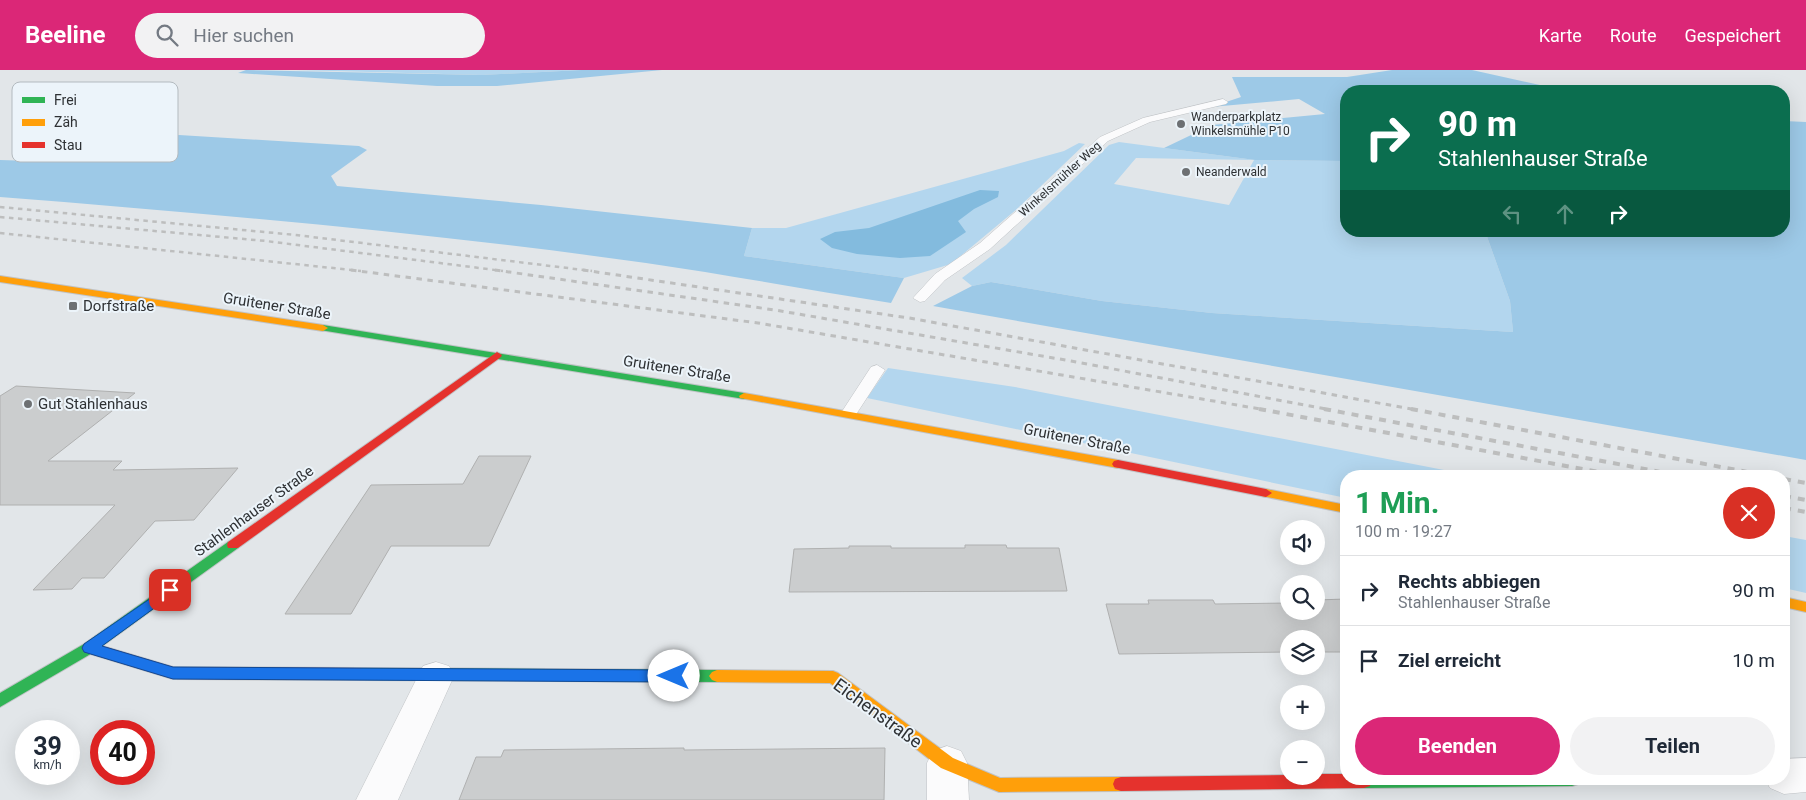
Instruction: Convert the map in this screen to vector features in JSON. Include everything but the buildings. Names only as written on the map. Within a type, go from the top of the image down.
[{"type":"street","name":"Gruitener Straße","points":[[0,279],[497,355],[849,413],[1102,459],[1340,508]]},
{"type":"street","name":"Stahlenhauser Straße","points":[[0,700],[89,648],[497,355]]},
{"type":"street","points":[[1790,603],[1806,607]]},
{"type":"street","name":"Eichenstraße","points":[[89,648],[173,673],[833,677],[947,782],[999,785],[1340,781]]},
{"type":"street","points":[[377,800],[436,676]]},
{"type":"street","points":[[1790,776],[1806,775]]},
{"type":"lane","name":"Winkelsmühler Weg","points":[[920,298],[940,277],[986,246],[1104,139],[1119,130],[1142,121],[1223,102]]},
{"type":"lane","points":[[849,413],[876,370]]},
{"type":"shaded area","points":[[246,70],[482,75],[581,70],[662,70],[497,86],[437,86],[238,73]]},
{"type":"shaded area","points":[[295,70],[581,70],[482,75]]},
{"type":"shaded area","points":[[1392,70],[1472,70],[1540,85],[1340,85],[1340,161],[1255,160],[1164,148],[1212,125],[1325,114],[1299,99],[1211,107],[1241,97],[1232,77],[1347,77]]},
{"type":"shaded area","points":[[1790,121],[1806,122],[1806,460],[933,306],[972,286],[991,282],[1102,301],[1212,313],[1513,332],[1510,301],[1487,237],[1790,237]]},
{"type":"shaded area","points":[[178,135],[359,146],[367,150],[331,176],[337,186],[541,205],[752,228],[744,256],[904,278],[891,303],[707,272],[485,242],[243,217],[0,197],[0,160],[12,160],[12,162],[178,162]]},
{"type":"shaded area","points":[[1119,142],[1255,160],[1340,161],[1340,237],[1487,237],[1510,301],[1513,332],[1212,313],[1102,301],[991,282],[972,286],[962,278],[1006,245],[1109,145]],"holes":[[[1136,158],[1254,160],[1229,205],[1114,184]]]},
{"type":"shaded area","points":[[1079,143],[1085,144],[1017,209],[951,264],[904,278],[744,256],[752,228],[786,228],[1064,151]]},
{"type":"shaded area","points":[[980,190],[999,191],[998,197],[974,209],[958,221],[966,232],[930,256],[900,258],[857,254],[832,248],[820,239],[835,232],[869,228]]},
{"type":"shaded area","points":[[888,368],[1015,387],[1444,470],[1340,470],[1340,497],[867,398]]},
{"type":"shaded area","points":[[1790,537],[1806,540],[1806,593],[1790,589]]},
{"type":"railway","points":[[0,207],[296,235],[592,271]]},
{"type":"railway","points":[[0,217],[266,241],[503,271]]},
{"type":"railway","points":[[0,233],[361,271]]},
{"type":"railway","points":[[351,270],[758,323],[1266,410]]},
{"type":"railway","points":[[495,270],[775,310],[1071,361],[1331,410]]},
{"type":"railway","points":[[583,270],[909,318],[1417,410]]},
{"type":"railway","points":[[1259,409],[1588,470]]},
{"type":"railway","points":[[1324,409],[1650,470]]},
{"type":"railway","points":[[1411,409],[1737,470]]},
{"type":"railway","points":[[1790,480],[1806,483]]},
{"type":"railway","points":[[1790,497],[1806,500]]},
{"type":"railway","points":[[1790,509],[1806,512]]},
{"type":"traffic: fast","points":[[323,328],[744,396]]},
{"type":"traffic: fast","points":[[0,701],[89,648],[233,545]]},
{"type":"traffic: fast","points":[[360,674],[717,676]]},
{"type":"traffic: slow","points":[[0,279],[323,328]]},
{"type":"traffic: slow","points":[[744,396],[1118,464]]},
{"type":"traffic: slow","points":[[1266,493],[1340,508]]},
{"type":"traffic: slow","points":[[1790,603],[1806,607]]},
{"type":"traffic: slow","points":[[717,676],[833,677],[947,763],[999,785],[1121,784]]},
{"type":"traffic: jam","points":[[233,545],[497,355]]},
{"type":"traffic: jam","points":[[1118,464],[1266,493]]},
{"type":"traffic: jam","points":[[89,648],[173,673],[360,674]]},
{"type":"traffic: jam","points":[[1121,784],[1340,781]]},
{"type":"place","name":"Wanderparkplatz Winkelsmühle P10","points":[[1181,124]]},
{"type":"place","name":"Neanderwald","points":[[1186,172]]},
{"type":"place","name":"Dorfstraße","points":[[73,306]]},
{"type":"place","name":"Gut Stahlenhaus","points":[[28,404]]},
{"type":"route","points":[[170,590],[89,648],[173,673],[674,676]]}]
